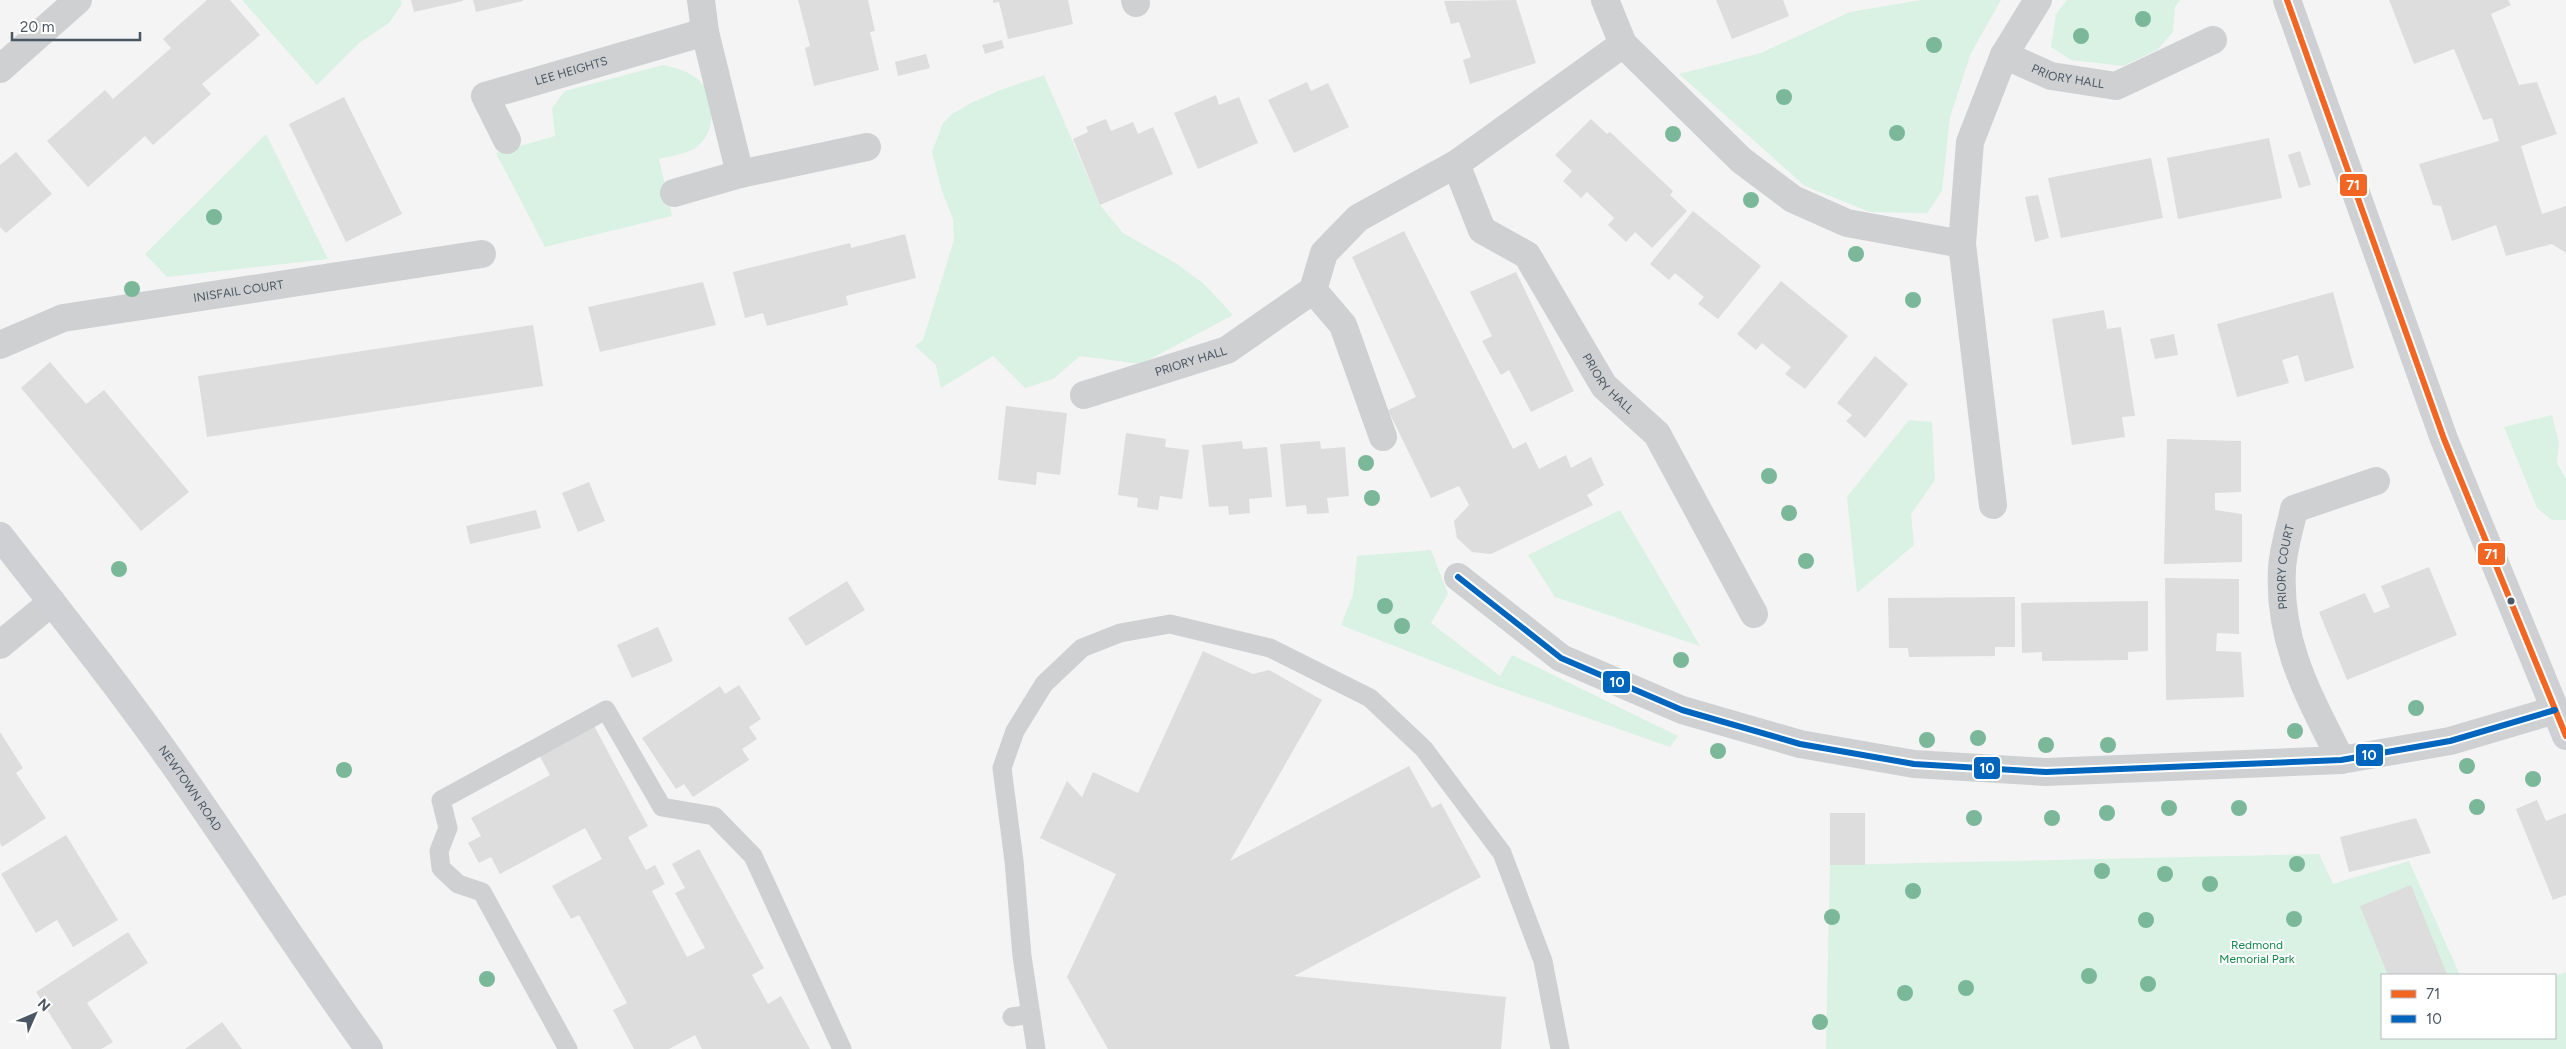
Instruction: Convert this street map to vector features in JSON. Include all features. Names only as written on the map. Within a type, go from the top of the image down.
[{"type":"street","points":[[0,69],[78,0]]},
{"type":"street","points":[[701,0],[705,32],[740,174]]},
{"type":"street","points":[[1605,0],[1624,44],[1741,160],[1792,199],[1847,224],[1962,244]]},
{"type":"street","points":[[1993,505],[1962,244],[1970,142],[2004,55],[2038,0]]},
{"type":"street","points":[[2287,0],[2444,439],[2566,736]]},
{"type":"street","name":"LEE HEIGHTS","points":[[507,140],[485,96],[705,32]]},
{"type":"street","name":"PRIORY HALL","points":[[2004,55],[2050,76],[2116,86],[2212,40]]},
{"type":"street","points":[[1384,437],[1343,325],[1312,290],[1324,253],[1358,218],[1456,164],[1624,44]]},
{"type":"street","points":[[674,193],[740,174],[867,147]]},
{"type":"street","name":"PRIORY HALL","points":[[1456,164],[1482,230],[1527,255],[1604,386],[1657,434],[1754,614]]},
{"type":"street","name":"INISFAIL COURT","points":[[0,345],[63,318],[482,254]]},
{"type":"street","name":"PRIORY HALL","points":[[1084,395],[1227,350],[1312,290]]},
{"type":"street","name":"PRIORY COURT","points":[[2341,760],[2298,674],[2284,621],[2282,568],[2294,509],[2376,481]]},
{"type":"street","name":"NEWTOWN ROAD","points":[[0,536],[119,689],[173,763],[316,976],[370,1049]]},
{"type":"street","points":[[1458,578],[1561,658],[1682,710],[1800,744],[1914,764],[2046,772],[2341,760],[2450,741],[2555,710]]},
{"type":"street","points":[[0,645],[52,602]]},
{"type":"lane","points":[[1036,1049],[1022,956],[1014,862],[1002,768],[1015,731],[1044,684],[1082,648],[1120,634],[1170,624],[1270,648],[1370,698],[1424,749],[1502,853],[1544,961],[1560,1049]]},
{"type":"lane","points":[[568,1049],[482,892],[458,884],[441,868],[439,851],[448,828],[440,800],[606,710],[662,807],[714,816],[753,856],[842,1049]]},
{"type":"lane","points":[[1012,1017],[1031,1014]]},
{"type":"green space","points":[[242,0],[401,0],[402,4],[389,23],[359,43],[317,85]]},
{"type":"green space","points":[[1921,0],[2001,0],[1971,53],[1950,117],[1942,191],[1927,213],[1870,212],[1805,186],[1679,74],[1761,53],[1850,12]]},
{"type":"green space","points":[[2067,0],[2180,0],[2175,7],[2173,32],[2157,50],[2123,66],[2071,60],[2051,47],[2056,14]]},
{"type":"green space","points":[[663,65],[691,75],[704,86],[711,103],[712,114],[708,131],[699,145],[685,153],[659,159],[672,216],[545,247],[496,153],[555,136],[552,108],[565,91]]},
{"type":"green space","points":[[1044,75],[1100,205],[1123,233],[1177,264],[1204,284],[1233,315],[1141,364],[1080,356],[1053,379],[1025,388],[993,356],[941,388],[936,365],[915,346],[923,340],[954,240],[953,219],[942,191],[932,152],[943,123],[952,114],[998,91]]},
{"type":"green space","points":[[266,134],[328,259],[167,277],[145,254]]},
{"type":"green space","points":[[2552,415],[2559,443],[2557,463],[2566,479],[2566,520],[2552,520],[2537,508],[2504,427]]},
{"type":"green space","points":[[1909,420],[1932,422],[1935,480],[1911,514],[1914,545],[1857,593],[1847,497]]},
{"type":"green space","points":[[1620,510],[1700,646],[1555,597],[1528,555]]},
{"type":"green space","points":[[1431,550],[1448,594],[1431,623],[1500,676],[1512,655],[1678,736],[1670,747],[1499,687],[1341,625],[1353,595],[1357,556]]},
{"type":"green space","name":"Redmond Memorial Park","points":[[2319,854],[2333,884],[2409,861],[2460,974],[2381,974],[2381,1039],[2556,1039],[2556,976],[2566,972],[2566,1049],[1826,1049],[1830,865]]},
{"type":"building","points":[[207,0],[230,0],[260,35],[202,84],[211,94],[153,145],[145,136],[88,187],[47,141],[105,90],[113,99],[171,48],[163,39]]},
{"type":"building","points":[[411,0],[463,0],[463,1],[414,12]]},
{"type":"building","points":[[473,0],[523,0],[523,1],[476,12]]},
{"type":"building","points":[[798,0],[868,0],[875,31],[870,32],[879,70],[814,86],[805,48],[810,46]]},
{"type":"building","points":[[993,0],[1068,0],[1073,24],[1008,39],[999,2],[993,3]]},
{"type":"building","points":[[1516,0],[1536,63],[1470,84],[1463,60],[1471,57],[1459,22],[1451,24],[1444,1]]},
{"type":"building","points":[[1716,0],[1783,0],[1789,16],[1732,39]]},
{"type":"building","points":[[2389,0],[2508,0],[2511,5],[2491,14],[2519,85],[2537,82],[2557,134],[2521,146],[2542,214],[2566,206],[2566,253],[2552,244],[2506,256],[2496,225],[2452,241],[2441,206],[2433,205],[2419,164],[2499,141],[2492,118],[2483,120],[2454,49],[2414,64]]},
{"type":"building","points":[[1002,40],[1004,48],[985,54],[982,45]]},
{"type":"building","points":[[926,54],[930,68],[898,76],[895,62]]},
{"type":"building","points":[[1307,82],[1311,91],[1328,83],[1349,127],[1294,153],[1268,100]]},
{"type":"building","points":[[1216,95],[1219,105],[1239,97],[1258,143],[1198,169],[1174,113]]},
{"type":"building","points":[[344,97],[402,214],[346,242],[289,124]]},
{"type":"building","points":[[1106,119],[1111,131],[1133,122],[1138,134],[1153,127],[1173,174],[1100,205],[1073,139],[1088,132],[1086,127]]},
{"type":"building","points":[[1591,119],[1607,134],[1610,132],[1673,191],[1670,195],[1687,211],[1652,248],[1635,232],[1626,242],[1608,225],[1614,218],[1587,192],[1581,198],[1563,181],[1572,171],[1555,155]]},
{"type":"building","points":[[2269,138],[2282,198],[2178,219],[2167,158]]},
{"type":"building","points":[[2300,151],[2311,185],[2299,188],[2288,155]]},
{"type":"building","points":[[16,152],[52,194],[6,233],[0,227],[0,165]]},
{"type":"building","points":[[2151,158],[2163,218],[2061,238],[2048,178]]},
{"type":"building","points":[[2038,195],[2049,238],[2035,242],[2025,197]]},
{"type":"building","points":[[1693,211],[1761,266],[1718,319],[1698,304],[1704,297],[1675,273],[1669,280],[1650,264]]},
{"type":"building","points":[[1404,231],[1513,449],[1526,442],[1539,469],[1566,455],[1571,468],[1591,457],[1604,485],[1587,495],[1593,505],[1491,554],[1472,552],[1457,538],[1454,521],[1469,505],[1459,486],[1431,498],[1388,410],[1416,397],[1352,257]]},
{"type":"building","points":[[905,234],[916,278],[846,296],[848,305],[767,326],[763,313],[745,318],[733,272],[850,243],[851,248]]},
{"type":"building","points":[[1516,272],[1574,391],[1531,412],[1509,370],[1501,375],[1482,341],[1492,336],[1470,292]]},
{"type":"building","points":[[1781,281],[1848,336],[1805,389],[1785,374],[1791,367],[1762,343],[1756,350],[1737,334]]},
{"type":"building","points":[[703,282],[716,325],[600,352],[588,307]]},
{"type":"building","points":[[2333,292],[2354,368],[2305,382],[2298,355],[2282,360],[2289,383],[2237,397],[2217,324]]},
{"type":"building","points":[[2104,310],[2107,329],[2121,327],[2135,416],[2122,417],[2125,437],[2072,445],[2052,319]]},
{"type":"building","points":[[533,325],[543,386],[207,437],[198,376]]},
{"type":"building","points":[[2174,334],[2178,355],[2155,359],[2150,339]]},
{"type":"building","points":[[1875,356],[1908,384],[1865,438],[1846,421],[1852,415],[1837,403]]},
{"type":"building","points":[[50,362],[86,404],[104,390],[189,492],[141,531],[21,388]]},
{"type":"building","points":[[1006,406],[1067,413],[1060,475],[1037,472],[1036,485],[998,480]]},
{"type":"building","points":[[1126,433],[1166,439],[1165,447],[1189,450],[1182,499],[1160,496],[1158,510],[1137,507],[1138,498],[1118,495]]},
{"type":"building","points":[[2167,439],[2241,441],[2241,492],[2215,493],[2215,510],[2242,514],[2242,562],[2164,564]]},
{"type":"building","points":[[1242,441],[1243,449],[1267,447],[1272,497],[1249,499],[1250,513],[1229,515],[1228,506],[1209,507],[1202,445]]},
{"type":"building","points":[[1320,441],[1321,449],[1345,447],[1349,496],[1327,498],[1329,513],[1307,514],[1306,505],[1286,507],[1280,444]]},
{"type":"building","points":[[589,482],[605,521],[578,532],[562,493]]},
{"type":"building","points":[[536,510],[541,528],[470,544],[466,526]]},
{"type":"building","points":[[2429,567],[2457,635],[2347,680],[2319,612],[2365,593],[2374,613],[2390,607],[2381,586]]},
{"type":"building","points":[[2165,578],[2239,579],[2239,634],[2217,633],[2216,651],[2241,652],[2244,697],[2166,700]]},
{"type":"building","points":[[847,581],[865,610],[806,646],[788,618]]},
{"type":"building","points":[[2015,597],[2015,647],[1995,647],[1995,656],[1909,657],[1908,648],[1889,648],[1888,598]]},
{"type":"building","points":[[2148,601],[2148,651],[2128,652],[2128,660],[2042,661],[2042,652],[2022,653],[2021,603]]},
{"type":"building","points":[[658,627],[673,661],[632,678],[617,645]]},
{"type":"building","points":[[1203,651],[1253,674],[1269,670],[1322,700],[1230,861],[1409,766],[1432,808],[1441,803],[1481,877],[1294,976],[1506,997],[1501,1049],[1108,1049],[1067,977],[1116,874],[1040,838],[1067,781],[1082,797],[1093,772],[1138,793]]},
{"type":"building","points":[[739,685],[761,719],[749,727],[757,739],[742,749],[749,760],[693,797],[684,784],[676,789],[642,738],[720,686],[725,694]]},
{"type":"building","points":[[593,724],[648,826],[628,837],[646,870],[655,865],[665,884],[652,891],[687,957],[705,948],[675,893],[685,888],[672,864],[699,849],[764,968],[752,975],[768,1004],[781,996],[810,1049],[702,1049],[695,1035],[669,1049],[634,1049],[613,1010],[627,1003],[579,915],[571,919],[552,886],[602,859],[585,828],[500,874],[491,857],[479,863],[468,843],[481,836],[471,818],[550,775],[538,753]]},
{"type":"building","points":[[0,732],[23,768],[16,773],[46,818],[2,847],[0,843]]},
{"type":"building","points":[[2537,800],[2546,821],[2566,813],[2566,895],[2553,900],[2516,809]]},
{"type":"building","points":[[1830,813],[1865,813],[1865,865],[1830,865]]},
{"type":"building","points":[[2416,818],[2431,853],[2349,872],[2340,837]]},
{"type":"building","points":[[66,835],[118,920],[73,947],[57,920],[36,933],[1,874]]},
{"type":"building","points":[[2411,885],[2447,974],[2388,974],[2360,906]]},
{"type":"building","points":[[128,932],[148,963],[87,1003],[113,1042],[101,1049],[72,1049],[36,992]]},
{"type":"building","points":[[222,1022],[242,1049],[185,1049]]},
{"type":"transit line","name":"71","points":[[2287,0],[2444,439],[2566,736]]},
{"type":"transit line","name":"10","points":[[1458,577],[1561,658],[1682,710],[1800,744],[1914,764],[2046,772],[2341,760],[2450,741],[2555,710]]}]
